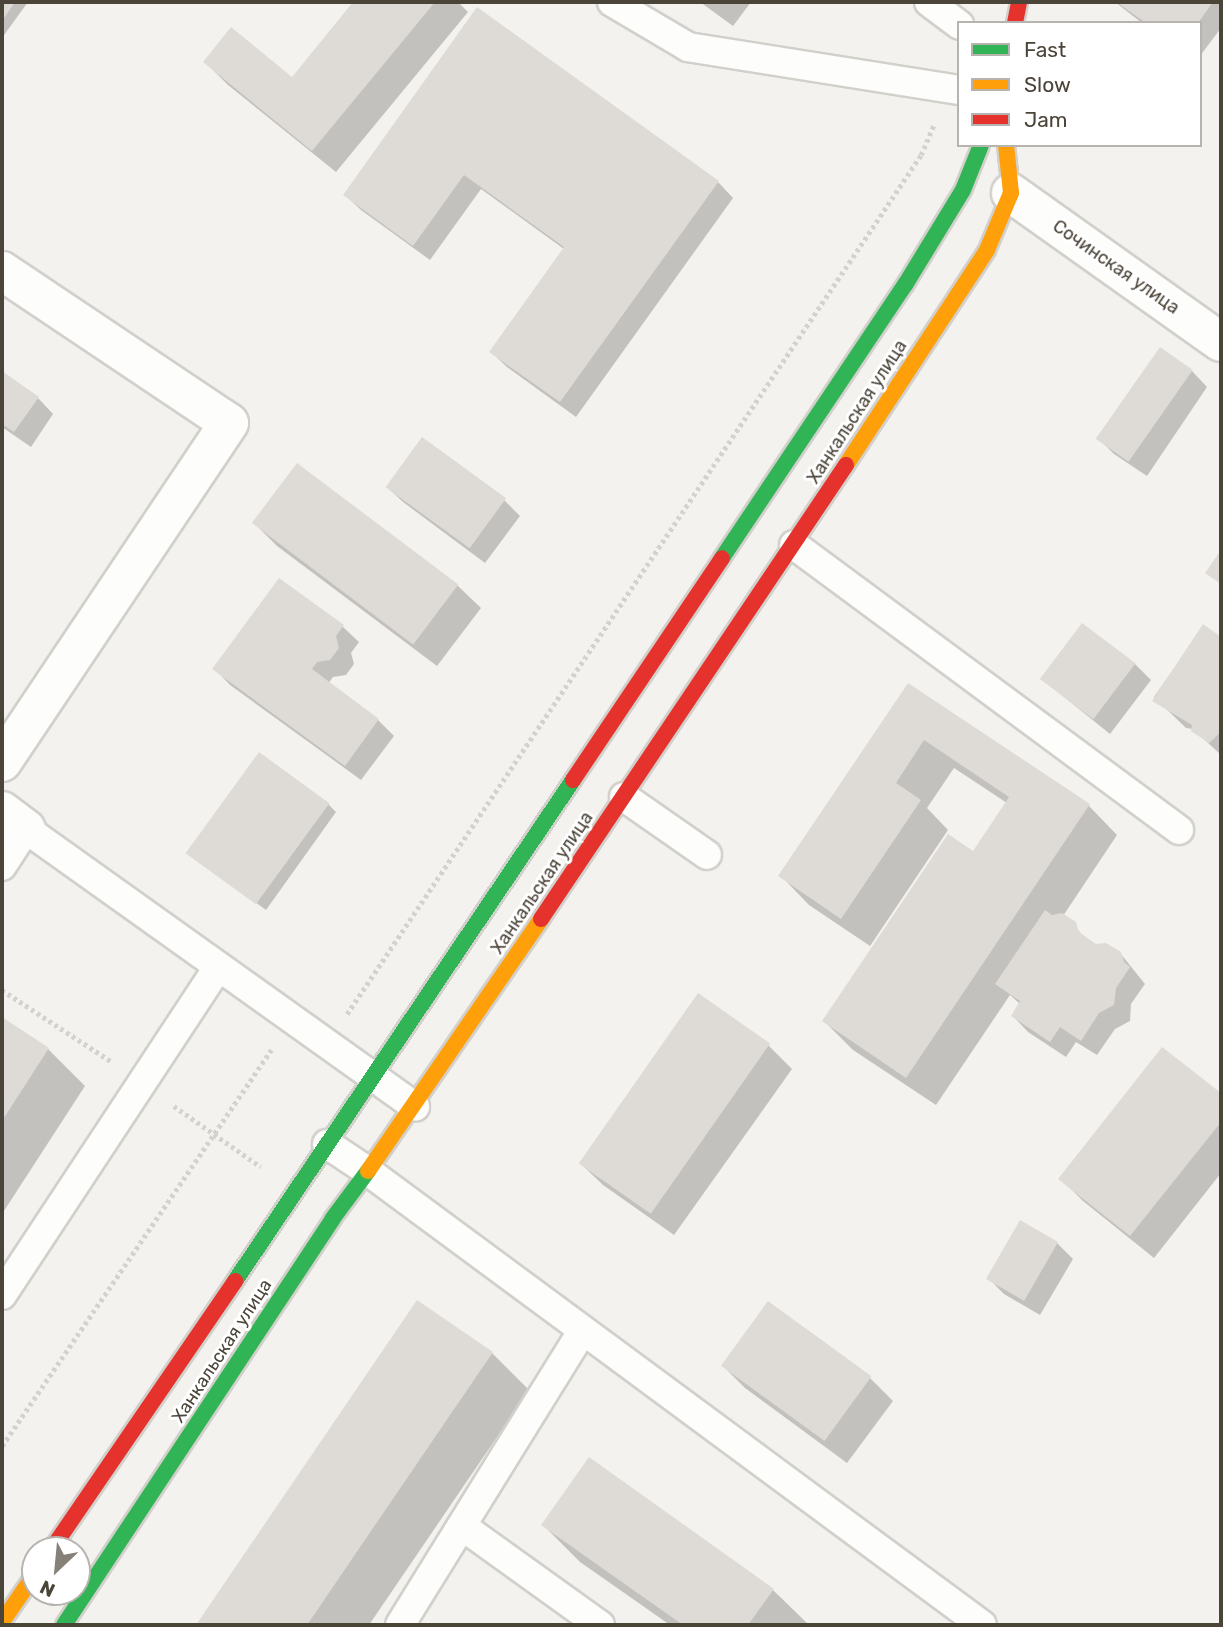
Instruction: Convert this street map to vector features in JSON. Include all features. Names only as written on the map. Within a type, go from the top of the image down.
[{"type":"street","points":[[1015,21],[1019,2]]},
{"type":"street","name":"Ханкальская улица","points":[[61,1536],[905,285],[964,190],[980,147]]},
{"type":"street","name":"Ханкальская улица","points":[[64,1625],[333,1218],[415,1106],[794,545],[987,250],[1011,193],[1006,147]]},
{"type":"street","name":"Сочинская улица","points":[[1011,193],[1221,342]]},
{"type":"street","points":[[2,271],[229,423],[2,762]]},
{"type":"street","points":[[2,1622],[21,1594]]},
{"type":"lane","points":[[612,2],[688,47],[955,89]]},
{"type":"lane","points":[[929,2],[957,24]]},
{"type":"lane","points":[[794,545],[1179,830]]},
{"type":"lane","points":[[624,797],[708,855]]},
{"type":"lane","points":[[2,866],[14,820],[415,1106]]},
{"type":"lane","points":[[2,1294],[218,967]]},
{"type":"lane","points":[[327,1144],[369,1172],[982,1625]]},
{"type":"lane","points":[[400,1625],[582,1332]]},
{"type":"lane","points":[[462,1526],[600,1625]]},
{"type":"path","points":[[326,1045],[921,155],[955,89]]},
{"type":"path","points":[[2,1446],[291,1020]]},
{"type":"building","points":[[2,2],[15,2],[2,21]]},
{"type":"building","points":[[353,2],[435,2],[312,151],[203,62],[231,27],[292,77]]},
{"type":"building","points":[[1116,2],[1213,2],[1199,21],[1143,21]]},
{"type":"building","points":[[477,7],[719,181],[560,402],[489,352],[564,247],[464,175],[413,246],[343,195]]},
{"type":"building","points":[[1160,347],[1193,370],[1129,462],[1096,439]]},
{"type":"building","points":[[2,371],[39,397],[14,432],[2,424]]},
{"type":"building","points":[[422,437],[506,498],[470,548],[386,487]]},
{"type":"building","points":[[297,463],[458,585],[413,644],[252,523]]},
{"type":"building","points":[[1221,550],[1221,584],[1205,573]]},
{"type":"building","points":[[279,578],[344,625],[336,636],[339,648],[330,660],[317,662],[312,669],[379,719],[345,766],[212,669]]},
{"type":"building","points":[[1082,623],[1136,663],[1093,719],[1040,679]]},
{"type":"building","points":[[1203,624],[1221,637],[1221,732],[1209,743],[1191,731],[1192,725],[1152,701]]},
{"type":"building","points":[[908,683],[1090,804],[906,1078],[822,1021],[948,834],[973,851],[1009,797],[924,740],[896,783],[921,800],[841,919],[778,876]]},
{"type":"building","points":[[259,752],[329,803],[256,904],[186,853]]},
{"type":"building","points":[[1045,910],[1052,915],[1062,913],[1076,922],[1079,932],[1096,944],[1106,943],[1121,952],[1124,962],[1130,967],[1116,988],[1114,1005],[1099,1013],[1081,1041],[1060,1027],[1050,1042],[1011,1016],[1020,1001],[995,984]]},
{"type":"building","points":[[698,993],[770,1043],[651,1214],[579,1163]]},
{"type":"building","points":[[2,1017],[49,1048],[2,1121]]},
{"type":"building","points":[[1162,1047],[1221,1093],[1221,1122],[1130,1236],[1058,1179]]},
{"type":"building","points":[[1020,1220],[1058,1242],[1024,1301],[986,1279]]},
{"type":"building","points":[[417,1300],[493,1352],[307,1625],[196,1625]]},
{"type":"building","points":[[768,1301],[872,1376],[825,1441],[721,1366]]},
{"type":"building","points":[[589,1457],[774,1589],[748,1625],[683,1625],[541,1525]]},
{"type":"traffic: fast","points":[[722,558],[905,285],[963,190],[980,147]]},
{"type":"traffic: fast","points":[[235,1281],[573,780]]},
{"type":"traffic: fast","points":[[64,1625],[333,1218],[368,1171]]},
{"type":"traffic: slow","points":[[846,465],[987,250],[1011,193],[1006,147]]},
{"type":"traffic: slow","points":[[368,1171],[541,919]]},
{"type":"traffic: slow","points":[[2,1622],[21,1594]]},
{"type":"traffic: jam","points":[[1015,21],[1019,2]]},
{"type":"traffic: jam","points":[[541,919],[846,465]]},
{"type":"traffic: jam","points":[[573,780],[722,558]]},
{"type":"traffic: jam","points":[[61,1536],[235,1281]]}]
